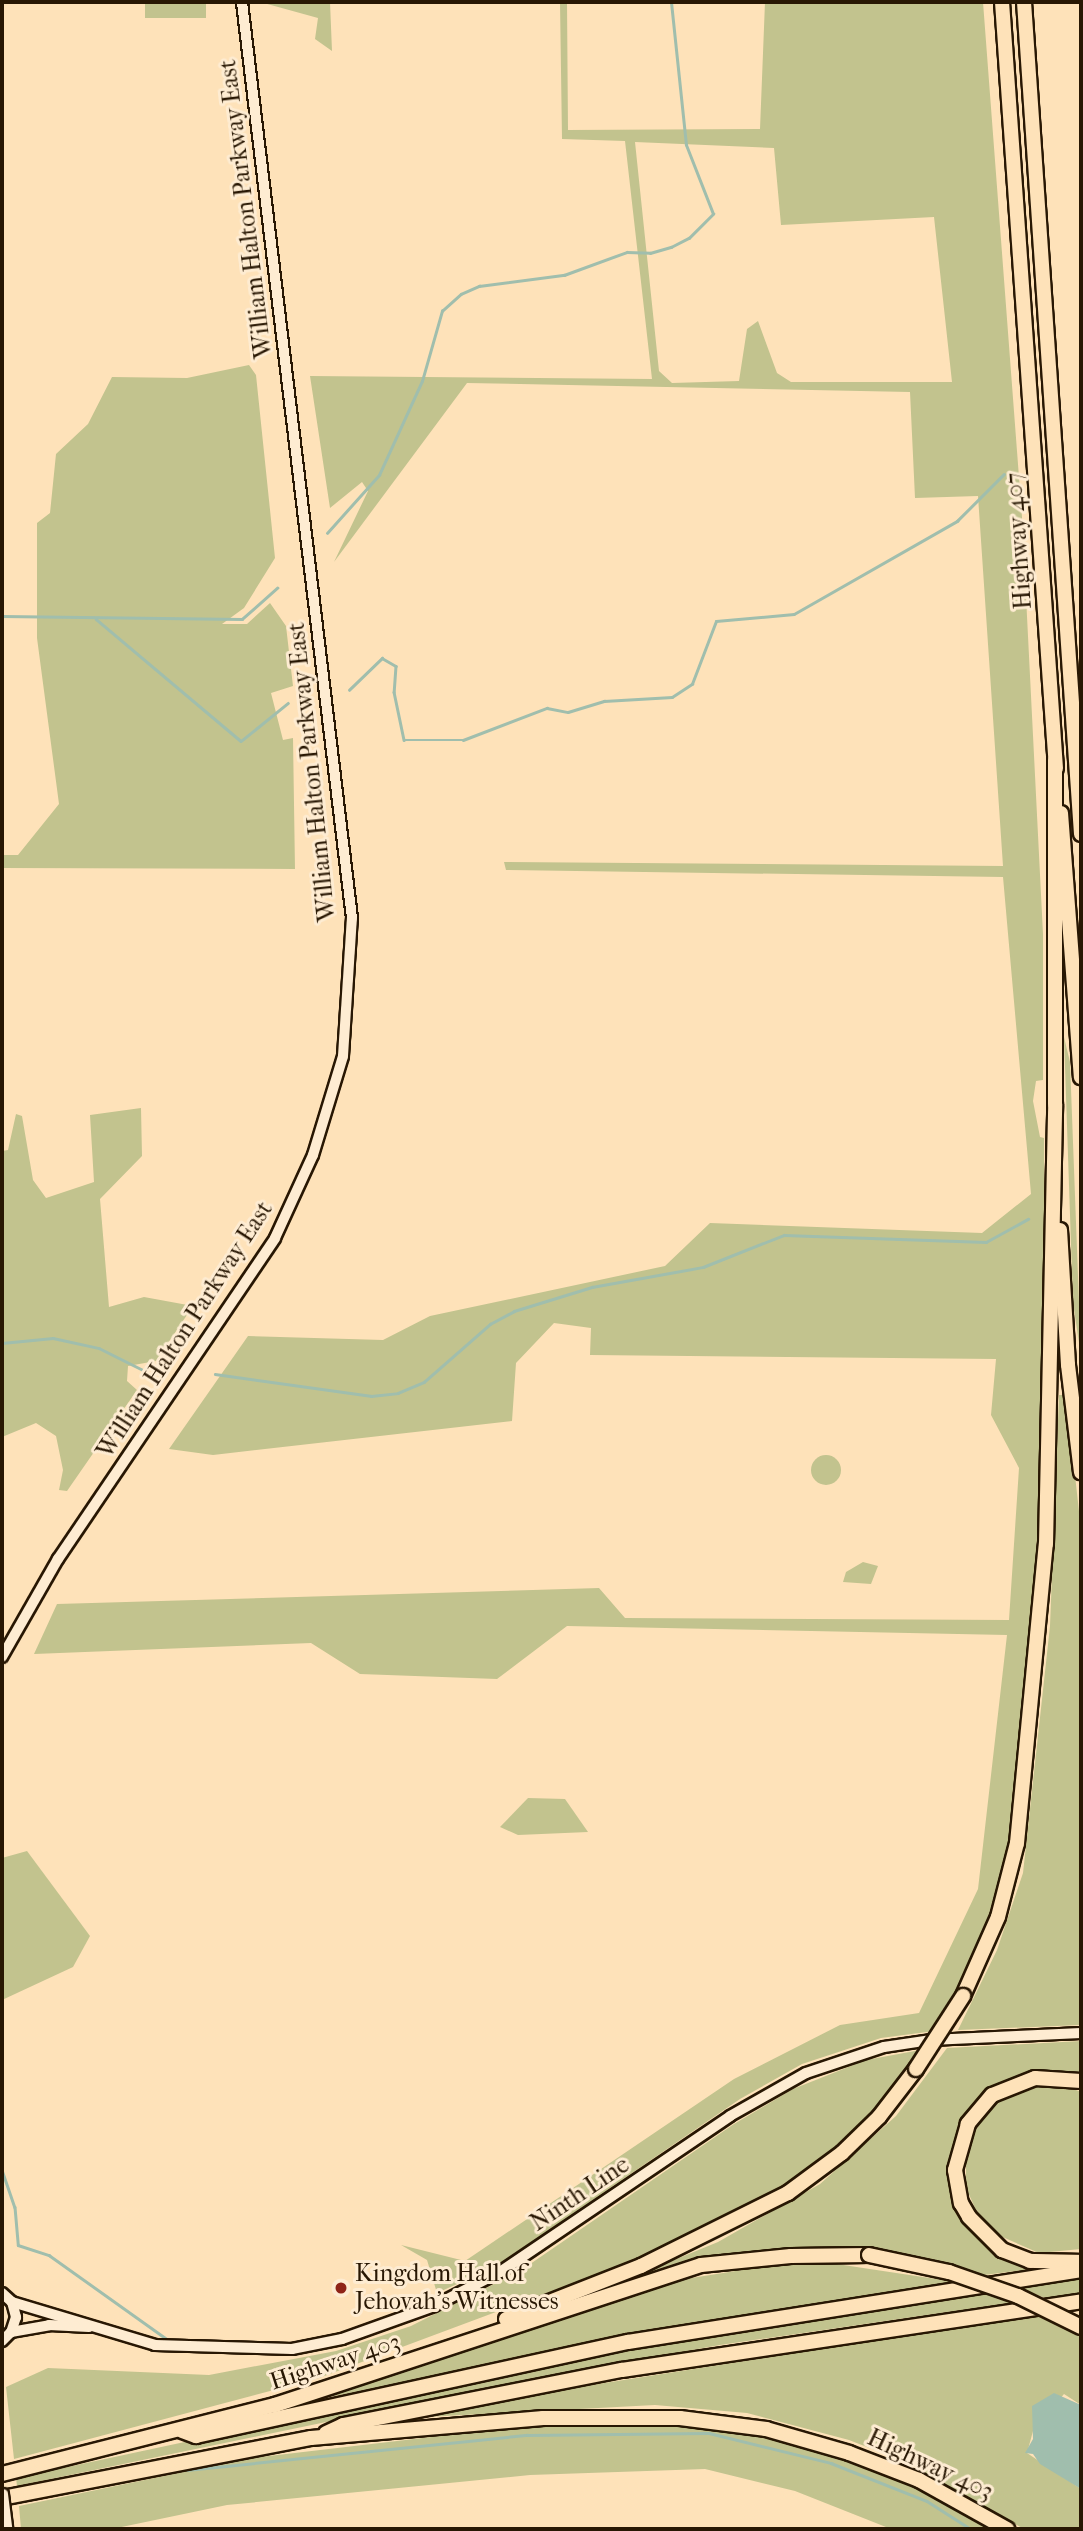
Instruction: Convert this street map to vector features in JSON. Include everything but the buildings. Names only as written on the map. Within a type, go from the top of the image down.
[{"type":"highway","name":"Highway 407","points":[[1002,2],[1055,760],[1081,1077]]},
{"type":"highway","name":"Highway 407","points":[[1024,2],[1081,834]]},
{"type":"highway","points":[[1076,759],[1081,798]]},
{"type":"highway","points":[[418,2359],[448,2342],[653,2260],[788,2193],[842,2154],[879,2117],[916,2069],[963,1996],[998,1917],[1017,1843],[1046,1544],[1054,1134],[1055,760]]},
{"type":"highway","points":[[1054,1134],[1068,1365],[1081,1472]]},
{"type":"highway","points":[[1081,2081],[1035,2078],[992,2095],[968,2124],[955,2171],[961,2203],[969,2217],[1002,2250],[1030,2261],[1081,2262]]},
{"type":"highway","name":"Highway 403","points":[[2,2474],[182,2431],[418,2359],[701,2265],[790,2256],[869,2255],[961,2276],[1018,2296],[1081,2327]]},
{"type":"highway","points":[[182,2431],[196,2436],[628,2342],[1081,2270]]},
{"type":"highway","points":[[311,2438],[343,2425],[622,2370],[1081,2301]]},
{"type":"highway","name":"Highway 403","points":[[2,2498],[311,2438],[543,2418],[680,2418],[766,2429],[849,2452],[919,2480],[1007,2529]]},
{"type":"main road","name":"William Halton Parkway East","points":[[2,1657],[58,1559],[275,1238],[313,1155],[343,1056],[352,918],[242,2]]},
{"type":"main road","name":"Ninth Line","points":[[5,2294],[92,2327],[155,2346],[292,2349],[342,2339],[434,2306],[500,2272],[730,2116],[806,2073],[884,2047],[931,2040],[1081,2033]]},
{"type":"main road","points":[[5,2294],[16,2317],[5,2340]]},
{"type":"main road","name":"Ninth Line","points":[[5,2340],[49,2325],[92,2327]]},
{"type":"main road","points":[[2,2484],[7,2529]]},
{"type":"green space","points":[[145,2],[206,2],[206,18],[145,18]]},
{"type":"green space","points":[[260,2],[330,2],[332,51],[315,39],[318,18]]},
{"type":"green space","points":[[560,2],[567,2],[568,130],[760,129],[765,2],[983,2],[1022,517],[1043,934],[1043,1080],[1036,1081],[1033,1101],[1040,1137],[1044,1138],[1045,1434],[1023,1721],[1024,1750],[1004,1889],[942,2030],[881,2038],[802,2064],[740,2099],[493,2268],[437,2293],[427,2260],[401,2245],[465,2261],[734,2079],[840,2025],[919,2013],[978,1889],[1007,1635],[567,1626],[497,1679],[360,1674],[311,1643],[34,1654],[57,1604],[599,1588],[625,1618],[1009,1620],[1019,1468],[991,1415],[996,1359],[590,1355],[591,1328],[554,1323],[516,1363],[512,1421],[213,1455],[169,1449],[248,1336],[383,1340],[430,1316],[665,1266],[710,1223],[982,1233],[1031,1194],[1003,877],[506,870],[504,862],[1003,866],[978,496],[915,498],[910,392],[467,383],[334,562],[368,491],[362,482],[330,508],[310,376],[652,379],[625,141],[562,139]],"holes":[[[635,142],[774,148],[781,225],[934,217],[952,382],[791,382],[777,373],[758,321],[747,329],[739,381],[672,383],[659,371]]]},
{"type":"green space","points":[[249,365],[256,375],[275,558],[244,608],[222,624],[247,624],[270,603],[286,626],[293,686],[271,693],[283,740],[293,738],[295,869],[2,868],[2,855],[18,855],[59,804],[37,638],[37,523],[50,513],[56,454],[88,424],[112,377],[187,378]]},
{"type":"green space","points":[[1064,1037],[1070,1062],[1081,1356],[1073,1303]]},
{"type":"green space","points":[[141,1108],[142,1156],[100,1199],[109,1307],[144,1297],[193,1306],[156,1361],[128,1366],[127,1381],[137,1390],[67,1491],[59,1490],[63,1470],[56,1436],[36,1423],[2,1437],[2,1151],[8,1150],[16,1114],[22,1116],[33,1180],[46,1198],[94,1182],[90,1115]]},
{"type":"green space","points":[[1059,1395],[1066,1395],[1081,1529],[1081,2025],[958,2030],[997,1950],[1023,1873],[1050,1626]]},
{"type":"green space","points":[[826,1455],[832,1456],[840,1464],[840,1476],[832,1484],[826,1485],[820,1484],[812,1476],[811,1470],[812,1464],[820,1456]]},
{"type":"green space","points":[[863,1562],[878,1566],[871,1584],[843,1582],[846,1572]]},
{"type":"green space","points":[[528,1798],[565,1799],[588,1832],[518,1835],[500,1827]]},
{"type":"green space","points":[[27,1851],[90,1936],[73,1967],[2,2000],[2,1858]]},
{"type":"green space","points":[[1081,2041],[1081,2076],[1058,2070],[1035,2072],[983,2093],[965,2115],[952,2156],[956,2208],[973,2233],[993,2251],[1033,2269],[984,2275],[890,2252],[829,2247],[700,2260],[623,2281],[718,2242],[820,2184],[896,2116],[947,2048]]},
{"type":"green space","points":[[931,2048],[878,2117],[782,2195],[705,2234],[319,2378],[14,2459],[6,2387],[48,2368],[209,2375],[336,2351],[411,2326],[520,2271],[734,2124],[793,2089],[866,2060]]},
{"type":"green space","points":[[1063,2085],[1081,2092],[1081,2249],[1039,2253],[998,2235],[977,2212],[966,2188],[966,2157],[977,2127],[997,2101],[1026,2087]]},
{"type":"green space","points":[[830,2263],[956,2282],[696,2324],[315,2400],[685,2279],[780,2264]]},
{"type":"green space","points":[[1081,2275],[1081,2294],[1045,2298],[1013,2285]]},
{"type":"green space","points":[[979,2289],[1016,2302],[720,2345],[548,2376],[17,2486],[16,2478],[572,2359]]},
{"type":"green space","points":[[1043,2314],[1081,2336],[1081,2405],[1064,2394],[1033,2431],[1027,2453],[1081,2489],[1081,2529],[1024,2529],[908,2463],[849,2440],[747,2413],[655,2405],[426,2417],[560,2390]]},
{"type":"green space","points":[[680,2422],[765,2436],[825,2451],[895,2477],[997,2529],[891,2529],[795,2491],[705,2469],[530,2475],[227,2505],[112,2529],[21,2529],[19,2506],[251,2458],[525,2426]]},
{"type":"shaded area","points":[[1054,2393],[1081,2405],[1081,2489],[1040,2464],[1033,2454],[1025,2453],[1033,2439],[1032,2406]]},
{"type":"waterway","points":[[327,533],[379,475],[422,381],[442,311],[461,294],[479,286],[564,275],[627,252],[650,253],[671,247],[689,238],[713,214],[686,145],[671,2]]},
{"type":"waterway","points":[[349,690],[382,658],[396,666],[394,692],[404,740],[463,740],[547,708],[568,712],[604,701],[672,697],[692,684],[716,621],[794,614],[957,521],[1004,474]]},
{"type":"waterway","points":[[2,616],[242,619],[277,588]]},
{"type":"waterway","points":[[96,619],[241,741],[288,703]]},
{"type":"waterway","points":[[215,1374],[371,1396],[398,1393],[424,1382],[490,1324],[514,1311],[592,1287],[703,1267],[784,1235],[986,1242],[1028,1219]]},
{"type":"waterway","points":[[2,1343],[53,1338],[99,1348],[145,1371]]},
{"type":"waterway","points":[[2,2170],[15,2207],[18,2245],[49,2255],[168,2340]]},
{"type":"waterway","points":[[187,2470],[527,2435],[709,2433],[831,2463],[927,2501],[971,2529]]},
{"type":"place","name":"Kingdom Hall of Jehovah's Witnesses","points":[[341,2288]]}]
